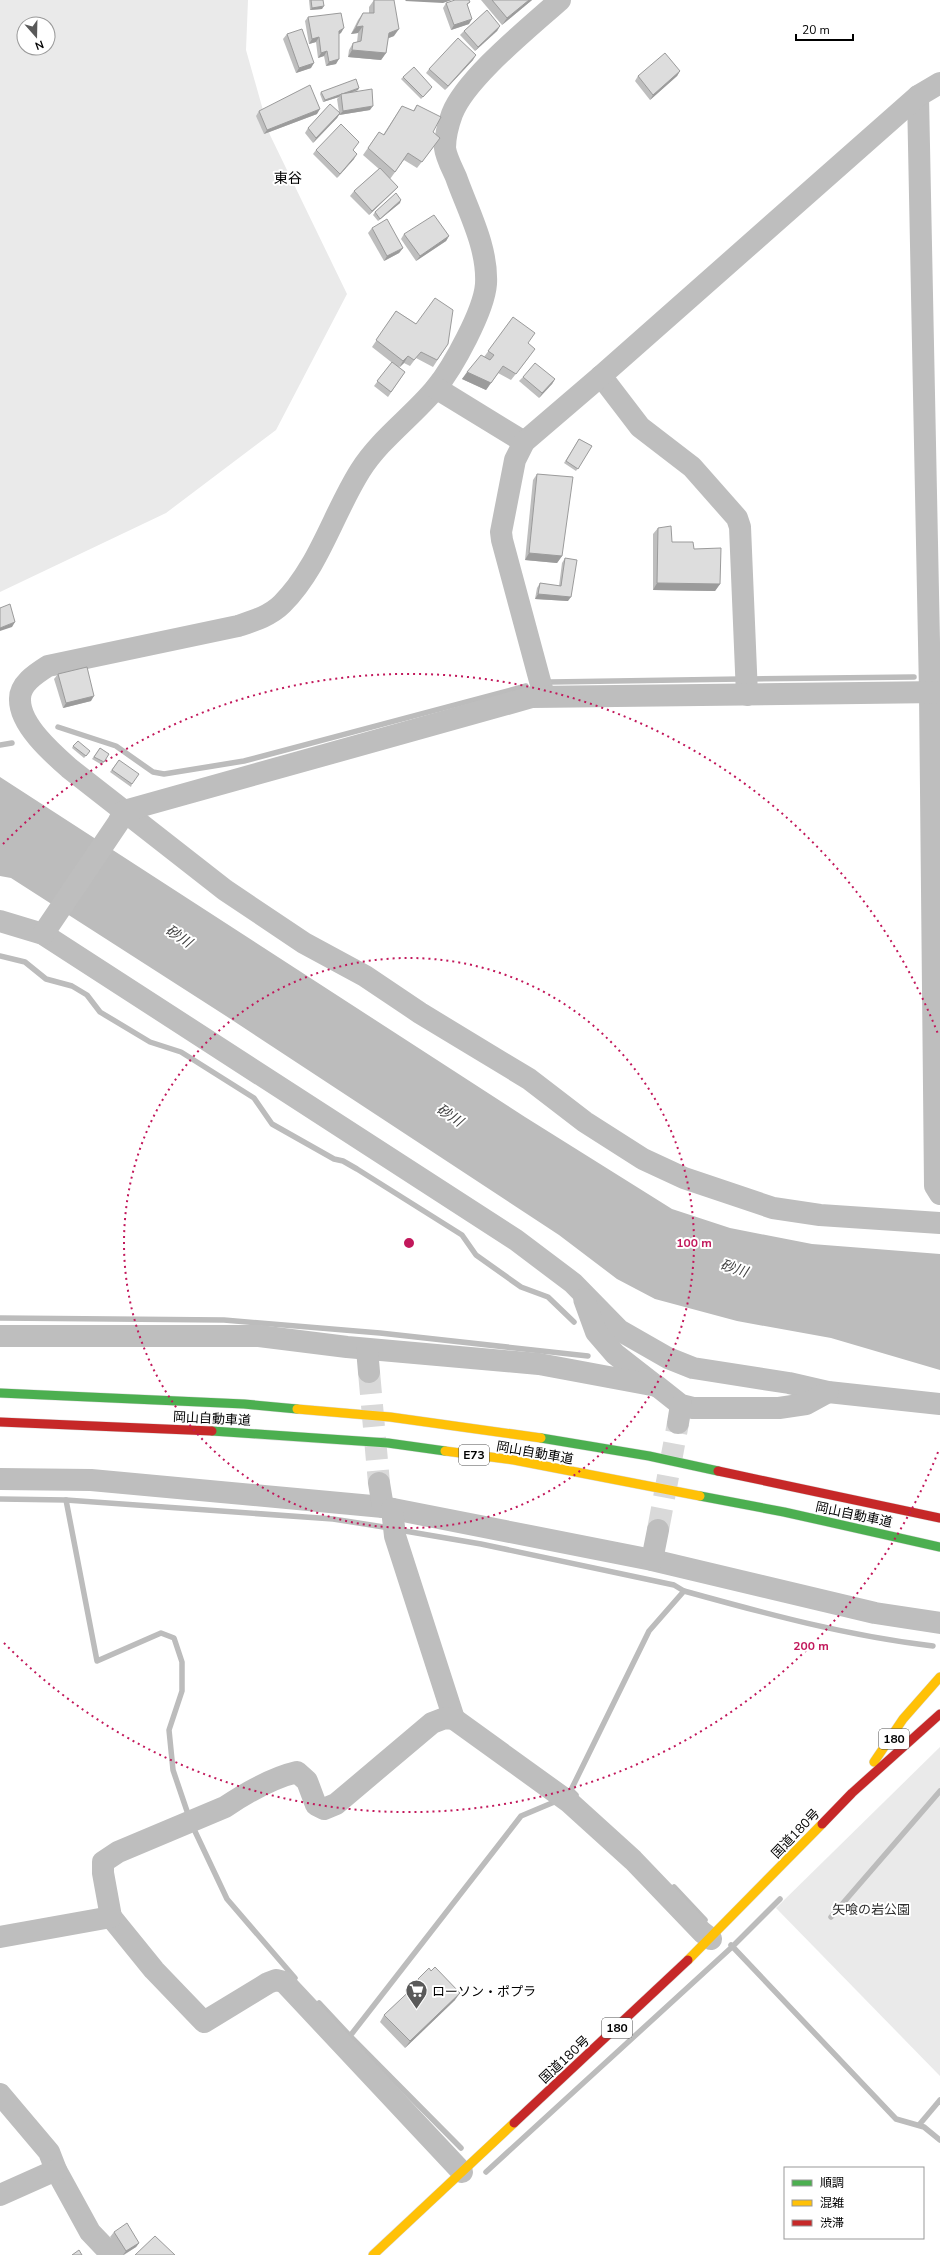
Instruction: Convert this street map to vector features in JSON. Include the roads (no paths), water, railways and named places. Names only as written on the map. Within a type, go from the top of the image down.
[{"type":"highway","name":"岡山自動車道","points":[[0,1393],[244,1404],[428,1422],[519,1434],[650,1456],[940,1518]]},
{"type":"highway","name":"岡山自動車道","points":[[0,1422],[242,1432],[396,1444],[522,1462],[784,1512],[940,1547]]},
{"type":"highway","points":[[852,1793],[904,1719],[940,1677]]},
{"type":"highway","name":"国道180号","points":[[852,1793],[904,1726],[940,1689]]},
{"type":"highway","name":"国道180号","points":[[374,2255],[711,1939],[852,1793],[940,1714]]},
{"type":"street","points":[[560,0],[504,50],[461,96],[452,113],[447,130],[445,150],[479,237],[484,255],[486,285],[477,317],[436,388],[372,453],[360,471],[316,557],[282,604],[262,618],[238,626],[48,666],[29,680],[19,699],[22,710],[36,737],[121,817],[304,943],[365,976],[420,1013],[529,1079],[585,1122],[643,1159],[684,1178],[773,1208],[820,1215],[940,1223]]},
{"type":"street","points":[[544,696],[501,532],[515,460],[524,442],[601,376],[918,96],[940,83]]},
{"type":"street","points":[[918,96],[935,692],[936,1186],[940,1194]]},
{"type":"street","points":[[601,376],[640,427],[692,467],[737,518],[740,527],[747,684]]},
{"type":"street","points":[[436,388],[524,442]]},
{"type":"street","points":[[46,929],[121,817],[524,699],[544,696],[747,684],[935,692]]},
{"type":"street","points":[[0,921],[46,929],[516,1240],[573,1283],[619,1330],[668,1358],[693,1368],[789,1383],[828,1392],[940,1404]]},
{"type":"street","points":[[583,1294],[596,1332],[616,1354],[656,1386],[680,1414],[693,1408],[779,1408],[806,1404],[828,1392]]},
{"type":"street","points":[[0,1336],[259,1336],[367,1349],[539,1364],[656,1386]]},
{"type":"street","points":[[367,1349],[369,1372]]},
{"type":"street","points":[[0,1479],[91,1480],[391,1518],[652,1560],[875,1613],[940,1623]]},
{"type":"street","points":[[379,1483],[454,1719]]},
{"type":"street","points":[[652,1560],[658,1530]]},
{"type":"street","points":[[462,2172],[284,1982],[276,1980],[268,1983],[204,2022],[154,1970],[111,1917],[102,1873],[103,1862],[118,1852],[225,1808],[239,1798],[285,1775],[297,1772],[307,1781],[316,1805],[324,1809],[336,1804],[432,1723],[444,1718],[454,1719],[564,1798],[633,1860],[702,1932],[711,1939]]},
{"type":"street","points":[[0,1937],[111,1917]]},
{"type":"street","points":[[0,2094],[49,2152],[56,2170],[90,2232],[101,2246],[112,2255]]},
{"type":"street","points":[[0,2195],[56,2170]]},
{"type":"water","name":"砂川","points":[[0,777],[525,1117],[672,1209],[730,1228],[812,1244],[940,1254],[940,1370],[831,1338],[737,1321],[655,1299],[617,1279],[559,1235],[226,1016],[11,878],[0,876]]},
{"type":"waterway","points":[[750,679],[914,677]]},
{"type":"waterway","points":[[551,682],[741,679]]},
{"type":"waterway","points":[[58,727],[116,746],[153,772],[164,774],[244,761],[526,686]]},
{"type":"waterway","points":[[0,745],[12,743]]},
{"type":"waterway","points":[[0,956],[25,962],[46,979],[72,986],[87,995],[100,1012],[150,1042],[181,1052],[254,1098],[272,1124],[334,1159],[343,1161],[357,1169],[462,1235],[476,1255],[521,1287],[548,1297],[574,1322]]},
{"type":"waterway","points":[[0,1318],[224,1320],[380,1333],[588,1356]]},
{"type":"waterway","points":[[0,1499],[66,1500],[333,1519],[390,1528]]},
{"type":"waterway","points":[[66,1500],[97,1661],[161,1633],[174,1638],[182,1662],[182,1691],[169,1730],[173,1770],[189,1817]]},
{"type":"waterway","points":[[399,1530],[481,1544],[674,1585],[684,1591],[649,1631],[571,1790],[576,1795]]},
{"type":"waterway","points":[[684,1591],[777,1616],[839,1630],[901,1642],[933,1646]]},
{"type":"waterway","points":[[831,1917],[940,1791]]},
{"type":"waterway","points":[[461,2148],[350,2036],[521,1816],[559,1800]]},
{"type":"waterway","points":[[192,1825],[227,1899],[295,1978]]},
{"type":"waterway","points":[[674,1887],[705,1920]]},
{"type":"waterway","points":[[486,2172],[732,1947],[780,1899]]},
{"type":"waterway","points":[[731,1945],[896,2119],[924,2127],[940,2140]]},
{"type":"waterway","points":[[319,2003],[350,2036]]},
{"type":"waterway","points":[[919,2125],[940,2100]]},
{"type":"tunnel","points":[[369,1372],[379,1483]]},
{"type":"tunnel","points":[[658,1530],[678,1423]]},
{"type":"place","name":"ローソン・ポプラ","points":[[417,2010]]},
{"type":"district","name":"東谷","points":[[288,178]]},
{"type":"park label","name":"矢喰の岩公園","points":[[871,1909]]}]
